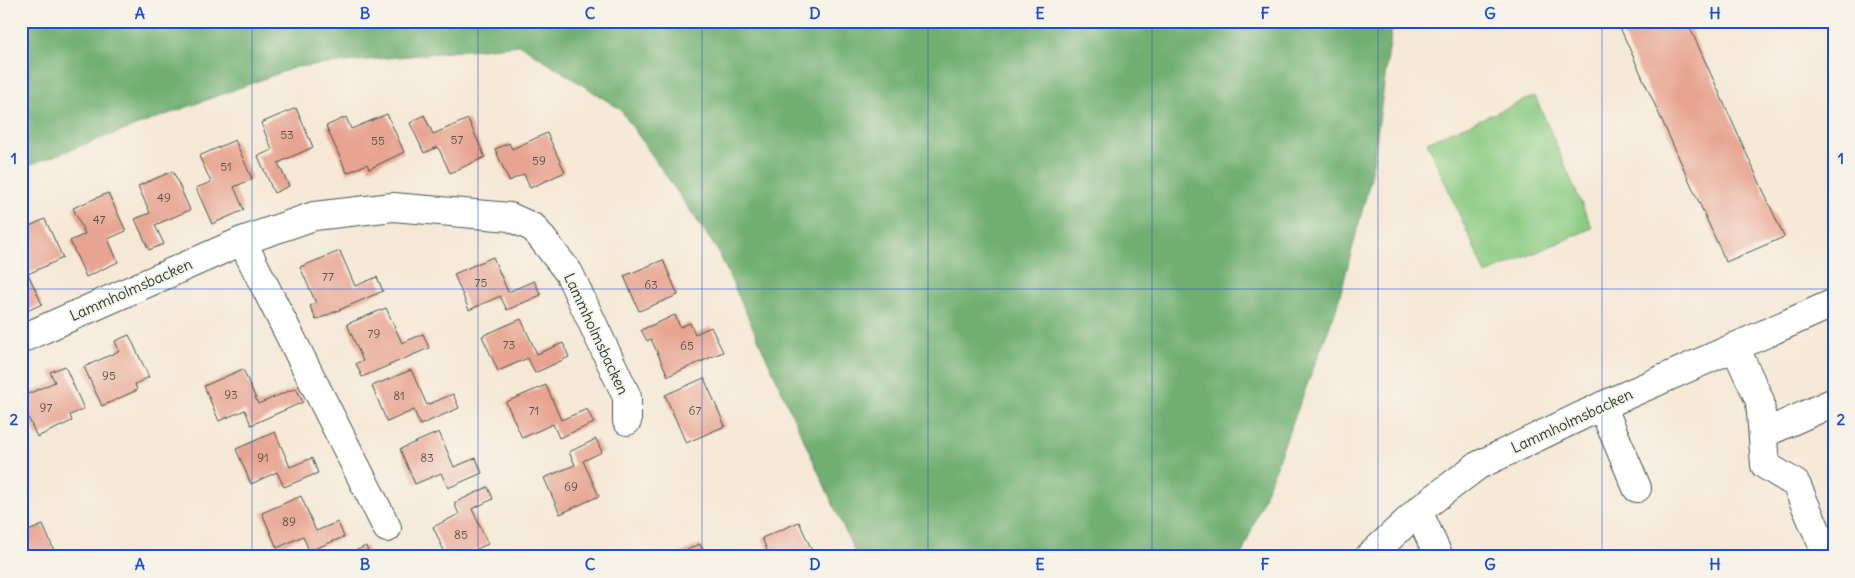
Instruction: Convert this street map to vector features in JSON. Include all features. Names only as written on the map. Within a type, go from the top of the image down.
[{"type":"street","name":"Lammholmsbacken","points":[[21,339],[242,241],[314,216],[393,207],[510,217],[534,228],[569,273],[627,397],[627,420]]},
{"type":"street","points":[[242,241],[387,528]]},
{"type":"street","name":"Lammholmsbacken","points":[[1369,557],[1418,511],[1477,466],[1602,406],[1834,303]]},
{"type":"street","points":[[1735,346],[1760,401],[1765,465],[1796,484],[1828,557]]},
{"type":"street","points":[[1763,434],[1834,402]]},
{"type":"street","points":[[1602,406],[1637,488]]},
{"type":"street","points":[[1418,511],[1439,557]]},
{"type":"green space","points":[[21,21],[1393,21],[1371,177],[1337,307],[1241,557],[857,557],[718,251],[620,109],[520,45],[296,67],[21,168]]},
{"type":"green space","points":[[1535,96],[1592,228],[1486,274],[1427,142]]},
{"type":"building","points":[[1617,21],[1687,21],[1784,237],[1726,262]]},
{"type":"building","points":[[296,108],[313,147],[278,163],[289,186],[274,193],[258,156],[272,150],[261,123]]},
{"type":"building","points":[[387,114],[404,152],[369,169],[367,164],[347,173],[326,126],[346,117],[351,129]]},
{"type":"building","points":[[424,115],[433,134],[468,119],[485,157],[450,173],[438,147],[424,153],[410,123]]},
{"type":"building","points":[[547,133],[565,172],[530,188],[524,174],[509,181],[495,149],[509,143],[512,149]]},
{"type":"building","points":[[235,140],[252,179],[234,187],[244,210],[212,224],[196,188],[211,182],[199,156]]},
{"type":"building","points":[[173,171],[190,210],[155,225],[164,244],[149,250],[135,219],[150,213],[138,186]]},
{"type":"building","points":[[108,193],[126,231],[108,239],[118,262],[86,277],[70,241],[85,234],[73,208]]},
{"type":"building","points":[[45,219],[63,258],[28,274],[42,304],[27,311],[21,299],[21,230]]},
{"type":"building","points":[[340,251],[355,286],[377,277],[383,291],[316,320],[310,306],[316,303],[300,267]]},
{"type":"building","points":[[493,257],[508,292],[534,281],[541,295],[507,310],[500,296],[469,310],[454,274]]},
{"type":"building","points":[[663,260],[678,295],[639,311],[624,276]]},
{"type":"building","points":[[386,308],[402,343],[423,334],[429,348],[362,377],[356,363],[363,361],[347,324]]},
{"type":"building","points":[[675,315],[680,327],[690,323],[695,334],[711,327],[723,352],[668,376],[651,339],[647,341],[641,330]]},
{"type":"building","points":[[521,319],[537,354],[563,343],[569,357],[535,373],[528,358],[498,371],[482,336]]},
{"type":"building","points":[[129,335],[149,377],[135,384],[137,390],[102,406],[84,367],[119,351],[115,341]]},
{"type":"building","points":[[65,366],[84,409],[70,415],[72,421],[37,437],[21,397],[55,382],[50,372]]},
{"type":"building","points":[[243,369],[258,404],[296,388],[303,402],[251,425],[245,410],[219,421],[204,386]]},
{"type":"building","points":[[411,370],[427,405],[453,394],[459,408],[420,425],[414,410],[387,422],[372,386]]},
{"type":"building","points":[[704,378],[725,426],[686,443],[665,395]]},
{"type":"building","points":[[546,385],[561,420],[587,409],[594,423],[559,438],[553,424],[522,438],[506,402]]},
{"type":"building","points":[[275,432],[290,467],[312,458],[318,473],[284,487],[277,472],[251,484],[236,449]]},
{"type":"building","points":[[439,432],[454,467],[476,458],[482,473],[448,488],[441,473],[415,484],[400,449]]},
{"type":"building","points":[[596,439],[602,452],[583,461],[599,496],[560,514],[544,478],[575,465],[569,452]]},
{"type":"building","points":[[21,476],[29,494],[21,497]]},
{"type":"building","points":[[488,487],[493,499],[472,509],[488,544],[459,557],[447,557],[433,527],[459,514],[454,503]]},
{"type":"building","points":[[301,496],[316,531],[338,522],[344,537],[309,551],[303,536],[277,548],[262,513]]},
{"type":"building","points":[[799,522],[815,557],[770,557],[762,538]]},
{"type":"building","points":[[43,525],[57,557],[21,557],[21,534]]},
{"type":"building","points":[[700,544],[706,557],[672,557]]},
{"type":"building","points":[[366,546],[370,557],[341,557]]},
{"type":"building","points":[[828,552],[830,557],[818,557]]}]
